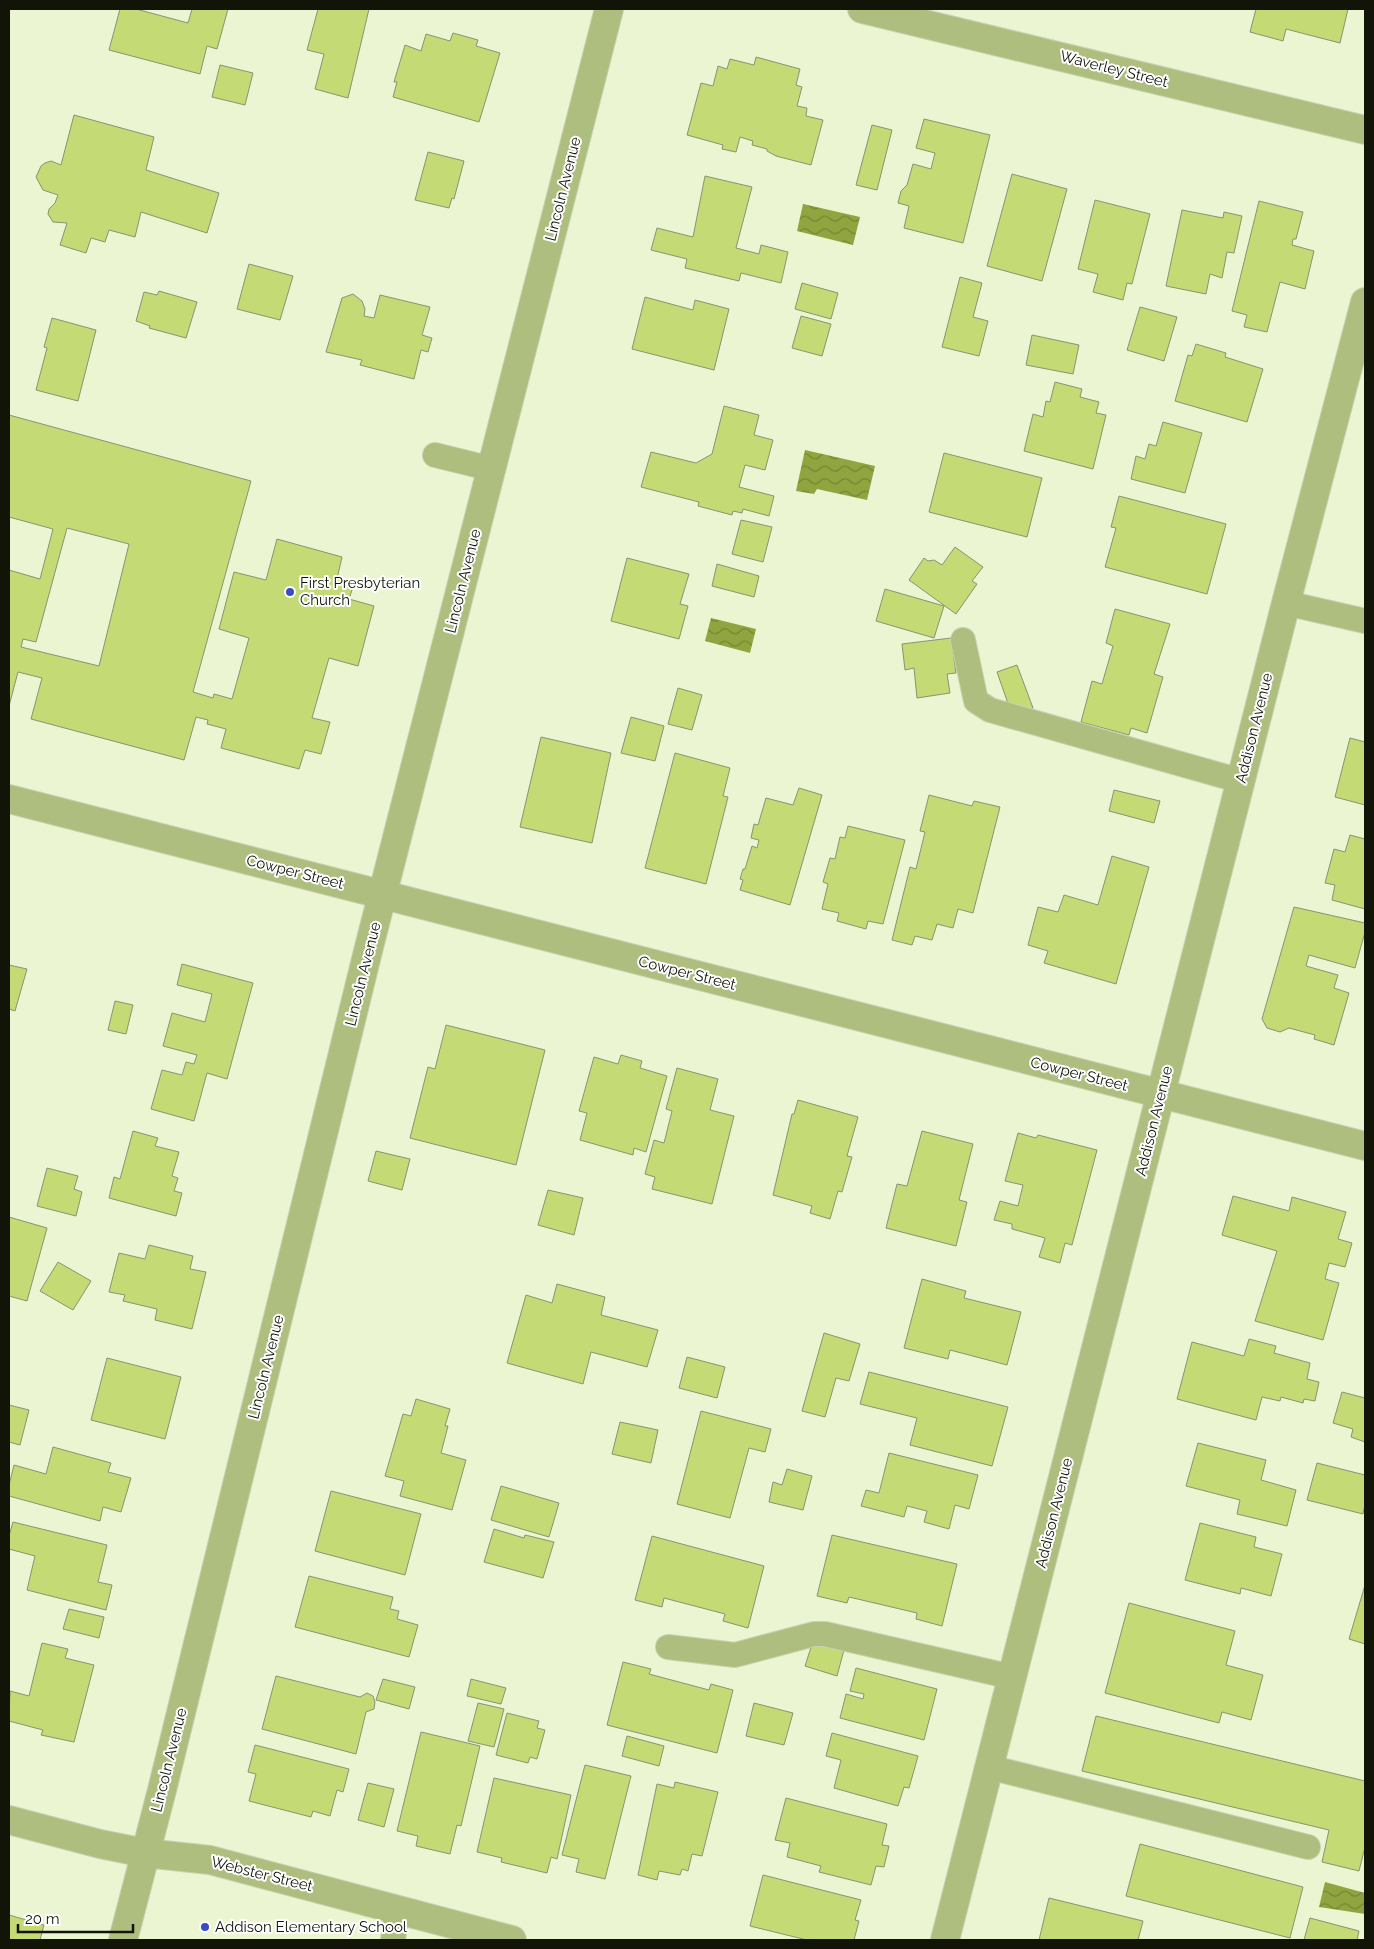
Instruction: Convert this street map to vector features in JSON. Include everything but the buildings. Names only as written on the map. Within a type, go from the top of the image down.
[{"type":"street","name":"Lincoln Avenue","points":[[123,1940],[162,1790],[383,895],[609,9]]},
{"type":"street","name":"Waverley Street","points":[[862,9],[1365,130]]},
{"type":"street","name":"Addison Avenue","points":[[944,1940],[1286,603],[1365,302]]},
{"type":"street","name":"Cowper Street","points":[[9,799],[1365,1146]]},
{"type":"street","name":"Webster Street","points":[[9,1820],[92,1842],[145,1852],[210,1860],[512,1940]]},
{"type":"lane","points":[[435,455],[492,469]]},
{"type":"lane","points":[[1286,603],[1365,621]]},
{"type":"lane","points":[[963,640],[976,701],[990,710],[1241,781]]},
{"type":"lane","points":[[668,1648],[735,1655],[814,1634],[825,1634],[1012,1678]]},
{"type":"lane","points":[[989,1767],[1308,1847]]},
{"type":"lane","points":[[393,1940],[397,1910]]},
{"type":"water","points":[[803,204],[860,217],[853,245],[797,231]]},
{"type":"water","points":[[805,450],[875,466],[867,500],[817,489],[814,494],[796,491]]},
{"type":"water","points":[[711,618],[756,629],[750,653],[705,641]]},
{"type":"water","points":[[1325,1882],[1365,1893],[1365,1914],[1319,1907]]},
{"type":"place","name":"First Presbyterian Church","points":[[290,592]]},
{"type":"place","name":"Addison Elementary School","points":[[205,1927]]}]
